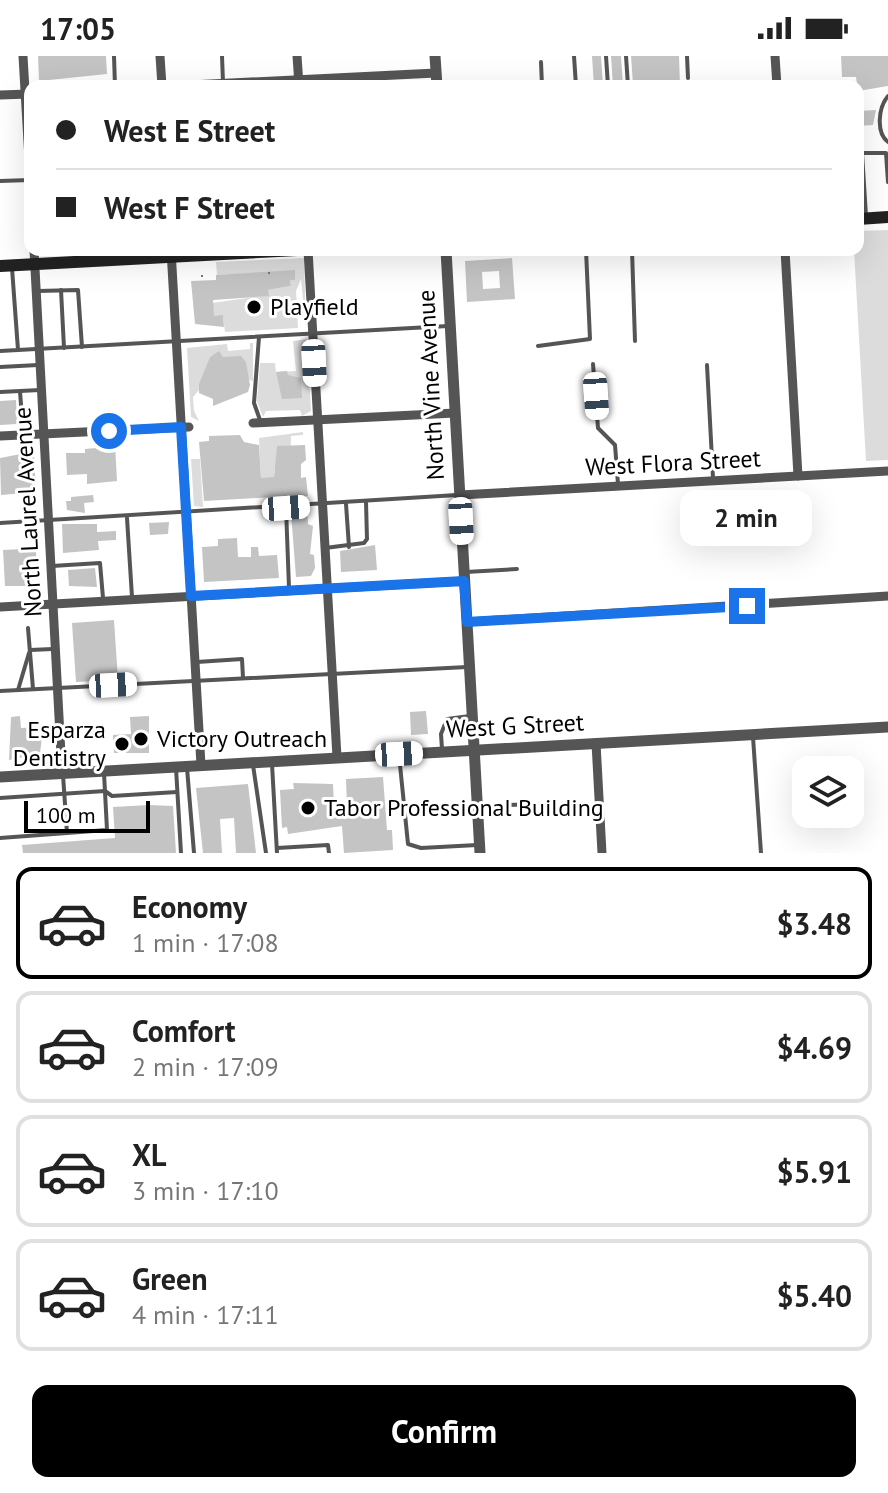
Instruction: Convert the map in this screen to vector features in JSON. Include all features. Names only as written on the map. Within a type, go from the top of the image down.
[{"type":"main road","points":[[864,218],[888,217]]},
{"type":"main road","points":[[6,266],[144,256]]},
{"type":"street","points":[[23,56],[26,80]]},
{"type":"street","points":[[160,56],[162,80]]},
{"type":"street","points":[[297,56],[299,80]]},
{"type":"street","points":[[435,56],[437,80]]},
{"type":"street","points":[[775,56],[777,80]]},
{"type":"street","points":[[349,80],[436,73]]},
{"type":"street","points":[[0,95],[24,94]]},
{"type":"street","name":"North Laurel Avenue","points":[[34,256],[62,773]]},
{"type":"street","points":[[171,256],[185,427],[186,514],[201,765]]},
{"type":"street","points":[[308,256],[337,757]]},
{"type":"street","name":"North Vine Avenue","points":[[446,256],[480,849]]},
{"type":"street","points":[[785,256],[798,476]]},
{"type":"street","points":[[258,423],[455,413]]},
{"type":"street","points":[[0,436],[185,427]]},
{"type":"street","name":"West Flora Street","points":[[460,495],[888,471]]},
{"type":"street","points":[[0,607],[327,589],[464,577]]},
{"type":"street","points":[[467,622],[888,596]]},
{"type":"street","name":"West G Street","points":[[0,777],[888,727]]},
{"type":"street","points":[[596,743],[602,853]]},
{"type":"lane","points":[[114,56],[115,80]]},
{"type":"lane","points":[[222,56],[223,80]]},
{"type":"lane","points":[[574,56],[576,80]]},
{"type":"lane","points":[[606,56],[608,80]]},
{"type":"lane","points":[[626,56],[628,80]]},
{"type":"lane","points":[[687,56],[688,78]]},
{"type":"lane","points":[[541,62],[542,80]]},
{"type":"lane","points":[[888,96],[881,104],[879,127],[888,142]]},
{"type":"lane","points":[[864,153],[886,153],[888,182]]},
{"type":"lane","points":[[0,181],[24,179]]},
{"type":"lane","points":[[538,346],[590,339],[586,256]]},
{"type":"lane","points":[[632,256],[635,341]]},
{"type":"lane","points":[[6,266],[18,350]]},
{"type":"lane","points":[[61,290],[64,348]]},
{"type":"lane","points":[[36,291],[78,290],[82,347]]},
{"type":"lane","points":[[0,351],[450,326]]},
{"type":"lane","points":[[258,423],[254,403],[259,337]]},
{"type":"lane","points":[[593,364],[598,428],[615,445],[619,486]]},
{"type":"lane","points":[[0,367],[40,365]]},
{"type":"lane","points":[[707,365],[713,481]]},
{"type":"lane","points":[[0,392],[42,390]]},
{"type":"lane","points":[[20,391],[23,435]]},
{"type":"lane","points":[[0,523],[286,508],[460,495]]},
{"type":"lane","points":[[325,548],[364,543],[367,539],[366,502]]},
{"type":"lane","points":[[346,504],[349,547]]},
{"type":"lane","points":[[286,508],[289,591]]},
{"type":"lane","points":[[127,517],[132,599]]},
{"type":"lane","points":[[51,566],[100,563],[103,601]]},
{"type":"lane","points":[[464,577],[517,569]]},
{"type":"lane","points":[[28,628],[33,689]]},
{"type":"lane","points":[[30,650],[56,649]]},
{"type":"lane","points":[[18,690],[30,650]]},
{"type":"lane","points":[[195,663],[242,659],[243,678]]},
{"type":"lane","points":[[0,691],[469,667]]},
{"type":"lane","points":[[442,752],[441,734],[447,719],[472,716]]},
{"type":"lane","points":[[753,734],[761,853]]},
{"type":"lane","points":[[399,754],[408,844],[421,848],[480,849]]},
{"type":"lane","points":[[272,761],[277,850],[328,845],[329,853]]},
{"type":"lane","points":[[253,762],[266,853]]},
{"type":"lane","points":[[181,766],[177,792],[181,853]]},
{"type":"lane","points":[[181,766],[194,853]]},
{"type":"lane","points":[[0,838],[107,830],[104,771]]},
{"type":"lane","points":[[62,773],[67,833]]},
{"type":"lane","points":[[0,798],[105,791],[112,796],[177,792]]},
{"type":"lane","points":[[477,806],[538,804]]},
{"type":"path","points":[[202,275],[202,281]]},
{"type":"shaded area","points":[[888,230],[888,460],[866,461],[854,256],[864,256],[864,231]]},
{"type":"shaded area","name":"Playfield","points":[[304,258],[306,329],[301,279],[296,291],[298,328],[225,332],[223,316],[214,316],[212,303],[268,295],[268,290],[291,286],[290,280],[295,279],[295,271],[217,275],[216,262]]},
{"type":"shaded area","points":[[307,339],[311,411],[302,416],[300,410],[266,411],[263,417],[257,401],[260,363],[275,363],[276,372],[296,371],[293,341]]},
{"type":"shaded area","points":[[250,343],[253,343],[253,381],[247,379],[246,362],[241,357],[223,357],[219,352],[210,357],[199,390],[193,397],[194,411],[199,421],[191,417],[187,348],[227,344],[228,351],[250,349]]},
{"type":"shaded area","points":[[303,432],[303,435],[291,436],[290,469],[274,470],[275,484],[261,478],[259,438]]},
{"type":"shaded area","points":[[191,459],[200,459],[203,507],[194,506]]},
{"type":"building","points":[[38,56],[106,56],[107,74],[39,80]]},
{"type":"building","points":[[592,56],[601,56],[603,80],[594,80]]},
{"type":"building","points":[[611,56],[621,56],[623,80],[613,80]]},
{"type":"building","points":[[631,56],[679,56],[680,80],[633,80]]},
{"type":"building","points":[[841,56],[888,56],[888,86],[864,90],[864,80],[842,77]]},
{"type":"building","points":[[876,110],[873,125],[864,126],[864,111]]},
{"type":"building","points":[[512,258],[515,299],[467,302],[465,261]],"holes":[[[499,271],[500,288],[483,289],[482,272]]]},
{"type":"building","points":[[295,270],[295,280],[290,280],[291,286],[268,290],[269,296],[213,300],[214,316],[223,315],[224,327],[195,324],[191,281],[216,280],[216,275]]},
{"type":"building","points":[[219,351],[223,357],[241,356],[246,362],[250,385],[248,392],[213,406],[213,399],[199,393],[199,384],[210,357]]},
{"type":"building","points":[[287,371],[288,375],[301,378],[302,398],[282,399],[276,372]]},
{"type":"building","points":[[16,400],[17,424],[0,425],[0,401]]},
{"type":"building","points":[[240,435],[244,442],[259,445],[261,478],[274,477],[277,446],[305,445],[306,460],[301,464],[301,478],[306,477],[308,496],[274,501],[274,497],[204,501],[199,442],[209,441],[209,436]]},
{"type":"building","points":[[115,444],[117,481],[87,484],[87,474],[67,475],[66,453],[85,453],[85,449],[96,448],[96,445]]},
{"type":"building","points":[[26,453],[34,456],[36,492],[1,495],[0,458]]},
{"type":"building","points":[[93,495],[94,502],[84,503],[85,513],[67,510],[66,501],[71,501],[71,497]]},
{"type":"building","points":[[307,509],[308,524],[313,526],[310,554],[314,555],[315,568],[311,576],[296,577],[291,513]]},
{"type":"building","points":[[169,522],[168,534],[150,535],[149,523]]},
{"type":"building","points":[[62,524],[97,524],[97,532],[116,531],[116,540],[98,541],[99,550],[63,553]]},
{"type":"building","points":[[237,538],[238,557],[251,557],[251,547],[258,547],[259,556],[277,555],[279,578],[204,582],[202,547],[218,546],[218,539]]},
{"type":"building","points":[[375,545],[377,570],[341,572],[340,551]]},
{"type":"building","points":[[3,550],[36,551],[37,578],[32,578],[33,586],[5,586]]},
{"type":"building","points":[[95,568],[97,587],[69,586],[68,570]]},
{"type":"building","points":[[114,620],[118,680],[76,682],[72,623]]},
{"type":"building","points":[[426,711],[428,734],[411,735],[410,712]]},
{"type":"building","points":[[20,716],[21,728],[43,727],[40,754],[9,760],[11,717]]},
{"type":"building","name":"Victory Outreach","points":[[149,716],[149,753],[114,753],[113,735],[131,734],[130,717]]},
{"type":"building","points":[[383,777],[387,830],[392,830],[393,850],[344,853],[342,826],[288,834],[287,827],[282,828],[280,790],[294,789],[293,783],[333,784],[334,806],[347,806],[346,779]]},
{"type":"building","points":[[248,784],[256,853],[236,853],[234,818],[220,819],[222,853],[203,853],[196,788]]},
{"type":"building","points":[[173,806],[176,853],[23,853],[22,845],[115,838],[113,807]]},
{"type":"place","name":"Playfield","points":[[254,307]]},
{"type":"place","name":"Victory Outreach","points":[[141,739]]},
{"type":"place","name":"Esparza Dentistry","points":[[122,744]]},
{"type":"place","name":"Tabor Professional Building","points":[[308,808]]},
{"type":"route","points":[[109,431],[181,427],[191,596],[464,581],[467,622],[747,606]]}]
